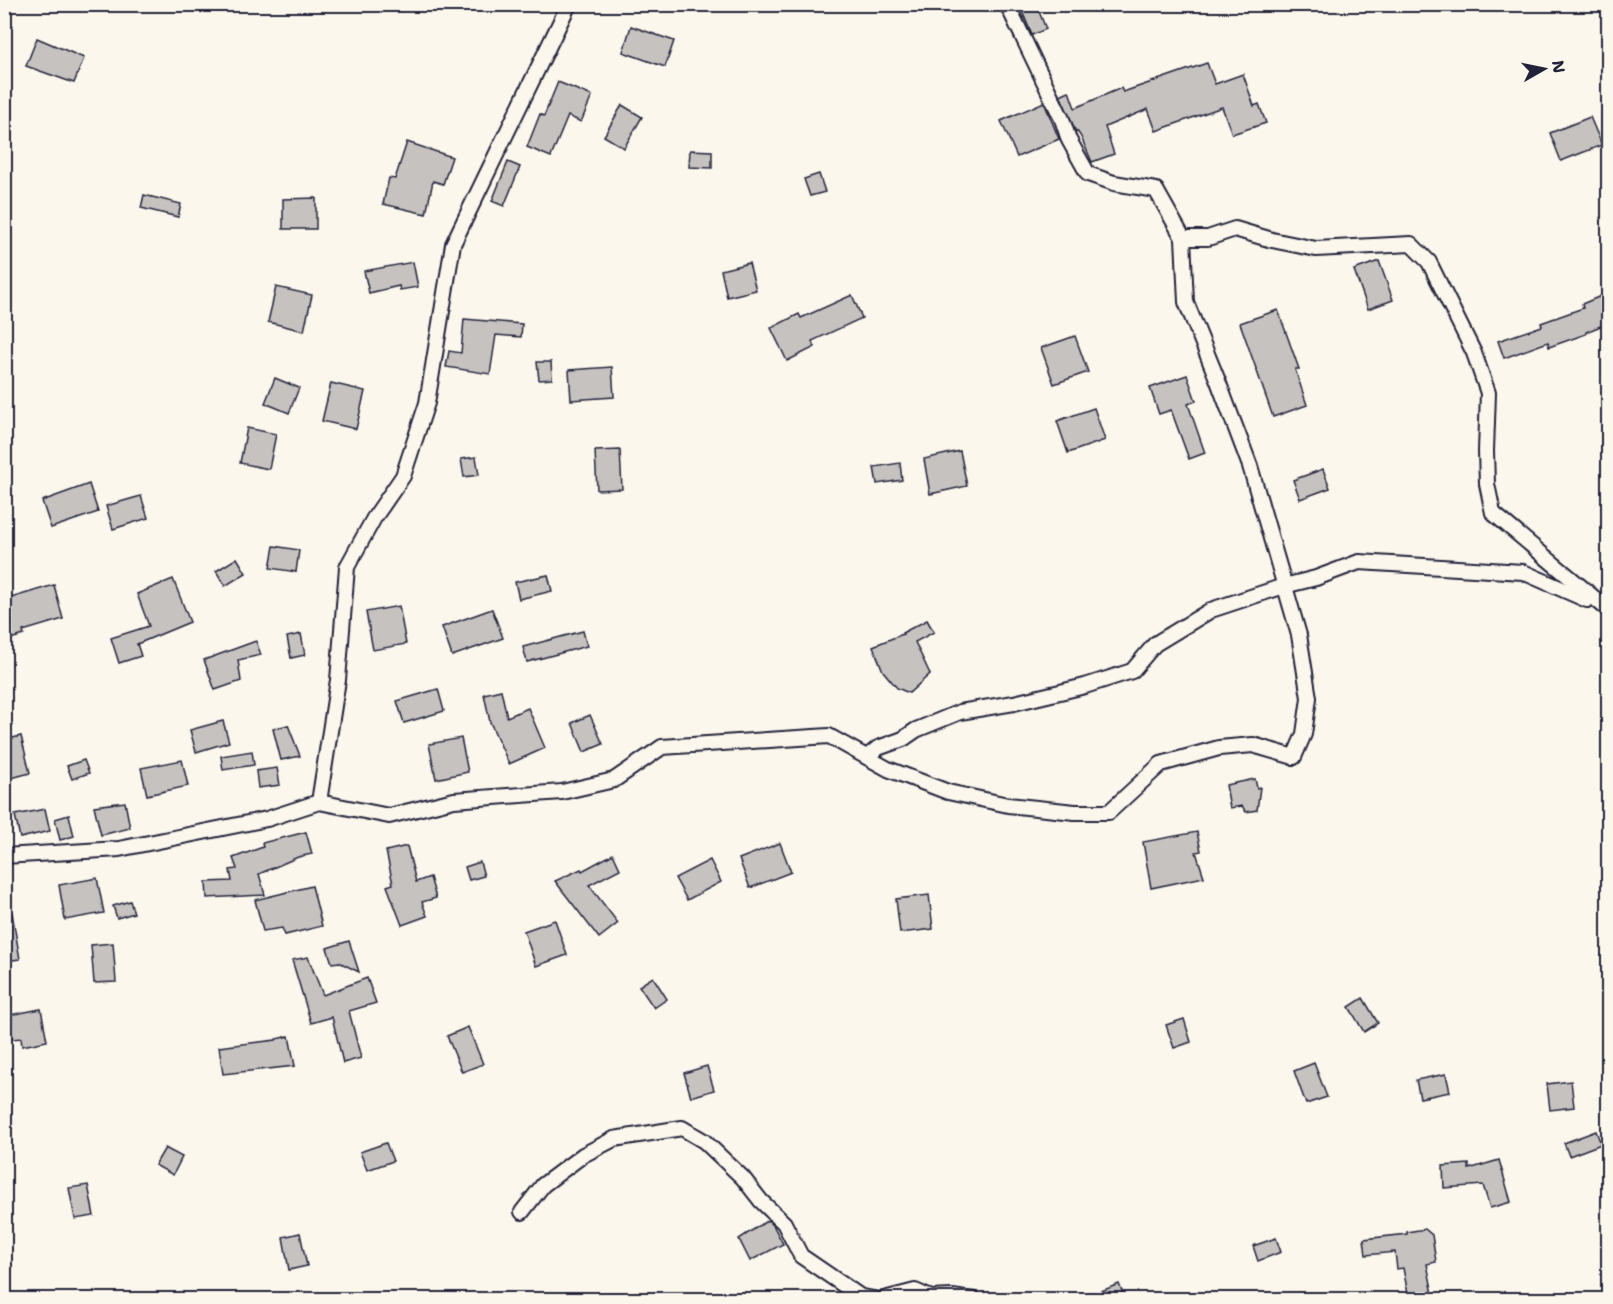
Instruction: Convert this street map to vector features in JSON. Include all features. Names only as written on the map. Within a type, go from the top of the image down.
[{"type":"street","points":[[319,802],[339,680],[347,567],[374,518],[403,476],[427,403],[453,244],[569,4]]},
{"type":"street","points":[[4,856],[119,849],[267,819],[319,802],[389,816],[454,800],[562,792],[614,780],[662,747],[830,736],[888,769],[948,792],[1008,804],[1075,812],[1109,812],[1161,764],[1219,748],[1253,745],[1294,757],[1304,734],[1309,698],[1299,635],[1250,466],[1186,302],[1183,237],[1155,190],[1114,183],[1088,174],[1069,140],[1062,119],[1007,4]]},
{"type":"street","points":[[1183,237],[1208,238],[1235,229],[1272,240],[1316,249],[1411,244],[1429,262],[1474,353],[1488,393],[1487,484],[1493,513],[1607,608]]},
{"type":"street","points":[[867,757],[878,748],[903,739],[916,730],[960,712],[1014,703],[1085,686],[1132,671],[1155,644],[1211,610],[1316,578],[1359,562],[1523,572],[1607,608]]},
{"type":"street","points":[[522,1212],[543,1185],[583,1155],[614,1139],[682,1128],[704,1141],[743,1178],[761,1201],[784,1223],[801,1256],[861,1297],[880,1299],[915,1291],[931,1298],[974,1299]]},
{"type":"building","points":[[1019,4],[1036,4],[1046,29],[1032,35]]},
{"type":"building","points":[[631,26],[674,41],[665,67],[623,52]]},
{"type":"building","points":[[37,38],[84,58],[74,83],[26,66]]},
{"type":"building","points":[[1207,63],[1215,84],[1243,74],[1254,106],[1259,104],[1266,123],[1232,134],[1222,107],[1156,131],[1148,109],[1105,127],[1114,154],[1092,162],[1060,95],[1069,91],[1075,108],[1121,88],[1123,92]]},
{"type":"building","points":[[558,82],[592,96],[581,122],[568,116],[551,157],[527,147],[540,114],[544,116]]},
{"type":"building","points":[[1044,102],[1059,139],[1017,157],[1001,121]]},
{"type":"building","points":[[622,105],[642,117],[624,148],[604,136]]},
{"type":"building","points":[[1590,117],[1602,145],[1561,161],[1550,133]]},
{"type":"building","points":[[407,142],[452,157],[443,184],[433,181],[426,214],[383,204],[389,178],[395,179]]},
{"type":"building","points":[[690,150],[712,151],[712,168],[689,167]]},
{"type":"building","points":[[508,162],[520,167],[504,206],[492,201]]},
{"type":"building","points":[[819,174],[825,192],[810,196],[804,179]]},
{"type":"building","points":[[144,195],[181,204],[178,217],[141,208]]},
{"type":"building","points":[[316,198],[316,229],[283,229],[283,199]]},
{"type":"building","points":[[1379,261],[1393,300],[1368,309],[1354,270]]},
{"type":"building","points":[[413,262],[418,287],[400,290],[399,286],[369,293],[364,271]]},
{"type":"building","points":[[749,263],[756,290],[727,297],[721,270]]},
{"type":"building","points":[[276,287],[312,295],[304,331],[268,322]]},
{"type":"building","points":[[1608,293],[1608,323],[1586,334],[1549,347],[1548,342],[1504,358],[1498,341],[1542,326],[1541,323],[1583,308],[1582,304]]},
{"type":"building","points":[[852,295],[862,318],[812,341],[815,347],[787,361],[771,328],[799,314],[801,318]]},
{"type":"building","points":[[1278,310],[1299,369],[1295,369],[1307,405],[1273,417],[1240,323]]},
{"type":"building","points":[[464,319],[522,324],[521,337],[496,335],[490,374],[446,367],[449,351],[461,353]]},
{"type":"building","points":[[1075,336],[1088,372],[1054,384],[1041,348]]},
{"type":"building","points":[[537,362],[551,362],[552,379],[539,380]]},
{"type":"building","points":[[612,367],[614,397],[571,400],[569,370]]},
{"type":"building","points":[[1187,375],[1196,401],[1188,404],[1205,453],[1189,459],[1171,410],[1159,414],[1150,388]]},
{"type":"building","points":[[275,378],[299,388],[289,413],[265,403]]},
{"type":"building","points":[[331,383],[365,391],[356,429],[322,421]]},
{"type":"building","points":[[1094,408],[1105,440],[1068,453],[1057,421]]},
{"type":"building","points":[[247,428],[276,434],[269,469],[240,463]]},
{"type":"building","points":[[620,450],[622,489],[597,490],[595,451]]},
{"type":"building","points":[[960,451],[967,486],[930,494],[924,459]]},
{"type":"building","points":[[476,457],[479,475],[464,477],[461,459]]},
{"type":"building","points":[[900,463],[902,480],[877,484],[874,467]]},
{"type":"building","points":[[1323,469],[1330,488],[1300,499],[1293,480]]},
{"type":"building","points":[[89,484],[98,512],[51,528],[42,501]]},
{"type":"building","points":[[141,496],[148,518],[113,529],[106,506]]},
{"type":"building","points":[[274,546],[299,550],[296,572],[270,568]]},
{"type":"building","points":[[237,558],[246,573],[225,586],[216,571]]},
{"type":"building","points":[[548,575],[552,591],[519,599],[515,582]]},
{"type":"building","points":[[173,579],[190,622],[137,644],[141,656],[119,663],[111,638],[149,626],[137,594]]},
{"type":"building","points":[[54,585],[63,619],[23,631],[24,635],[4,641],[4,600]]},
{"type":"building","points":[[399,606],[406,644],[373,650],[366,612]]},
{"type":"building","points":[[492,609],[503,638],[452,656],[442,627]]},
{"type":"building","points":[[927,620],[934,632],[915,642],[930,674],[909,693],[897,688],[883,671],[873,646],[903,634]]},
{"type":"building","points":[[583,631],[587,646],[527,662],[523,647]]},
{"type":"building","points":[[301,634],[305,655],[291,658],[287,637]]},
{"type":"building","points":[[256,641],[261,655],[238,660],[241,681],[215,690],[204,660]]},
{"type":"building","points":[[438,689],[444,711],[404,723],[397,701]]},
{"type":"building","points":[[501,690],[507,717],[528,708],[545,748],[509,764],[490,722],[484,694]]},
{"type":"building","points":[[590,715],[603,744],[584,752],[572,723]]},
{"type":"building","points":[[223,721],[229,742],[196,752],[190,730]]},
{"type":"building","points":[[288,725],[300,756],[281,760],[273,729]]},
{"type":"building","points":[[21,736],[30,773],[4,780],[4,740]]},
{"type":"building","points":[[461,738],[468,772],[436,779],[429,744]]},
{"type":"building","points":[[252,751],[254,765],[223,770],[221,756]]},
{"type":"building","points":[[84,760],[89,773],[72,779],[67,766]]},
{"type":"building","points":[[182,760],[188,786],[147,795],[141,768]]},
{"type":"building","points":[[277,768],[280,785],[258,788],[256,771]]},
{"type":"building","points":[[1255,779],[1257,788],[1260,787],[1257,810],[1246,812],[1242,806],[1230,808],[1226,785]]},
{"type":"building","points":[[125,802],[130,828],[101,835],[94,806]]},
{"type":"building","points":[[45,809],[50,831],[20,838],[15,815]]},
{"type":"building","points":[[69,815],[74,836],[60,840],[55,819]]},
{"type":"building","points":[[306,832],[312,854],[298,857],[259,874],[265,895],[207,898],[206,882],[232,881],[230,870],[237,869],[233,858],[263,847],[262,843]]},
{"type":"building","points":[[1197,832],[1201,851],[1196,852],[1204,877],[1151,888],[1143,842]]},
{"type":"building","points":[[780,843],[791,872],[750,888],[739,859]]},
{"type":"building","points":[[407,846],[416,882],[430,877],[436,898],[422,902],[427,916],[402,925],[387,886],[393,884],[386,851]]},
{"type":"building","points":[[613,854],[620,869],[589,885],[618,923],[599,938],[555,881],[581,869],[582,871]]},
{"type":"building","points":[[710,860],[721,882],[687,900],[675,878]]},
{"type":"building","points":[[480,862],[484,876],[469,880],[465,867]]},
{"type":"building","points":[[97,878],[104,913],[65,920],[59,885]]},
{"type":"building","points":[[312,886],[322,926],[285,935],[282,928],[263,931],[255,900]]},
{"type":"building","points":[[929,895],[933,929],[900,933],[896,899]]},
{"type":"building","points":[[130,901],[134,913],[117,918],[113,906]]},
{"type":"building","points":[[12,913],[20,959],[4,961],[4,914]]},
{"type":"building","points":[[555,920],[567,955],[536,966],[524,931]]},
{"type":"building","points":[[349,941],[359,972],[339,962],[332,963],[327,948]]},
{"type":"building","points":[[113,943],[116,982],[94,983],[91,945]]},
{"type":"building","points":[[308,957],[323,995],[367,978],[376,1003],[349,1011],[361,1058],[343,1063],[332,1017],[311,1023],[292,960]]},
{"type":"building","points":[[653,977],[667,999],[654,1008],[639,986]]},
{"type":"building","points":[[1363,998],[1378,1023],[1364,1032],[1349,1007]]},
{"type":"building","points":[[41,1009],[47,1041],[22,1046],[21,1038],[4,1040],[4,1016]]},
{"type":"building","points":[[1184,1019],[1191,1042],[1174,1048],[1166,1025]]},
{"type":"building","points":[[468,1027],[483,1064],[462,1072],[447,1036]]},
{"type":"building","points":[[289,1036],[295,1066],[223,1074],[219,1047],[276,1040]]},
{"type":"building","points":[[1314,1063],[1327,1097],[1306,1104],[1294,1071]]},
{"type":"building","points":[[707,1066],[714,1090],[691,1097],[684,1073]]},
{"type":"building","points":[[1446,1074],[1450,1092],[1420,1098],[1416,1080]]},
{"type":"building","points":[[1571,1081],[1574,1107],[1550,1110],[1547,1084]]},
{"type":"building","points":[[1596,1131],[1601,1144],[1569,1156],[1564,1143]]},
{"type":"building","points":[[386,1143],[393,1161],[367,1170],[360,1152]]},
{"type":"building","points":[[165,1148],[182,1157],[173,1175],[155,1165]]},
{"type":"building","points":[[1499,1160],[1511,1202],[1490,1208],[1483,1185],[1444,1188],[1443,1166],[1469,1164],[1469,1169]]},
{"type":"building","points":[[88,1185],[94,1216],[75,1219],[69,1188]]},
{"type":"building","points":[[768,1220],[783,1244],[750,1261],[739,1239]]},
{"type":"building","points":[[1425,1229],[1432,1235],[1436,1262],[1427,1264],[1434,1299],[1409,1299],[1403,1268],[1397,1269],[1395,1252],[1366,1255],[1364,1239],[1407,1234],[1407,1232]]},
{"type":"building","points":[[300,1233],[307,1266],[289,1270],[283,1237]]},
{"type":"building","points":[[1276,1238],[1281,1252],[1258,1261],[1253,1246]]},
{"type":"building","points":[[1119,1284],[1125,1299],[1081,1299]]}]
